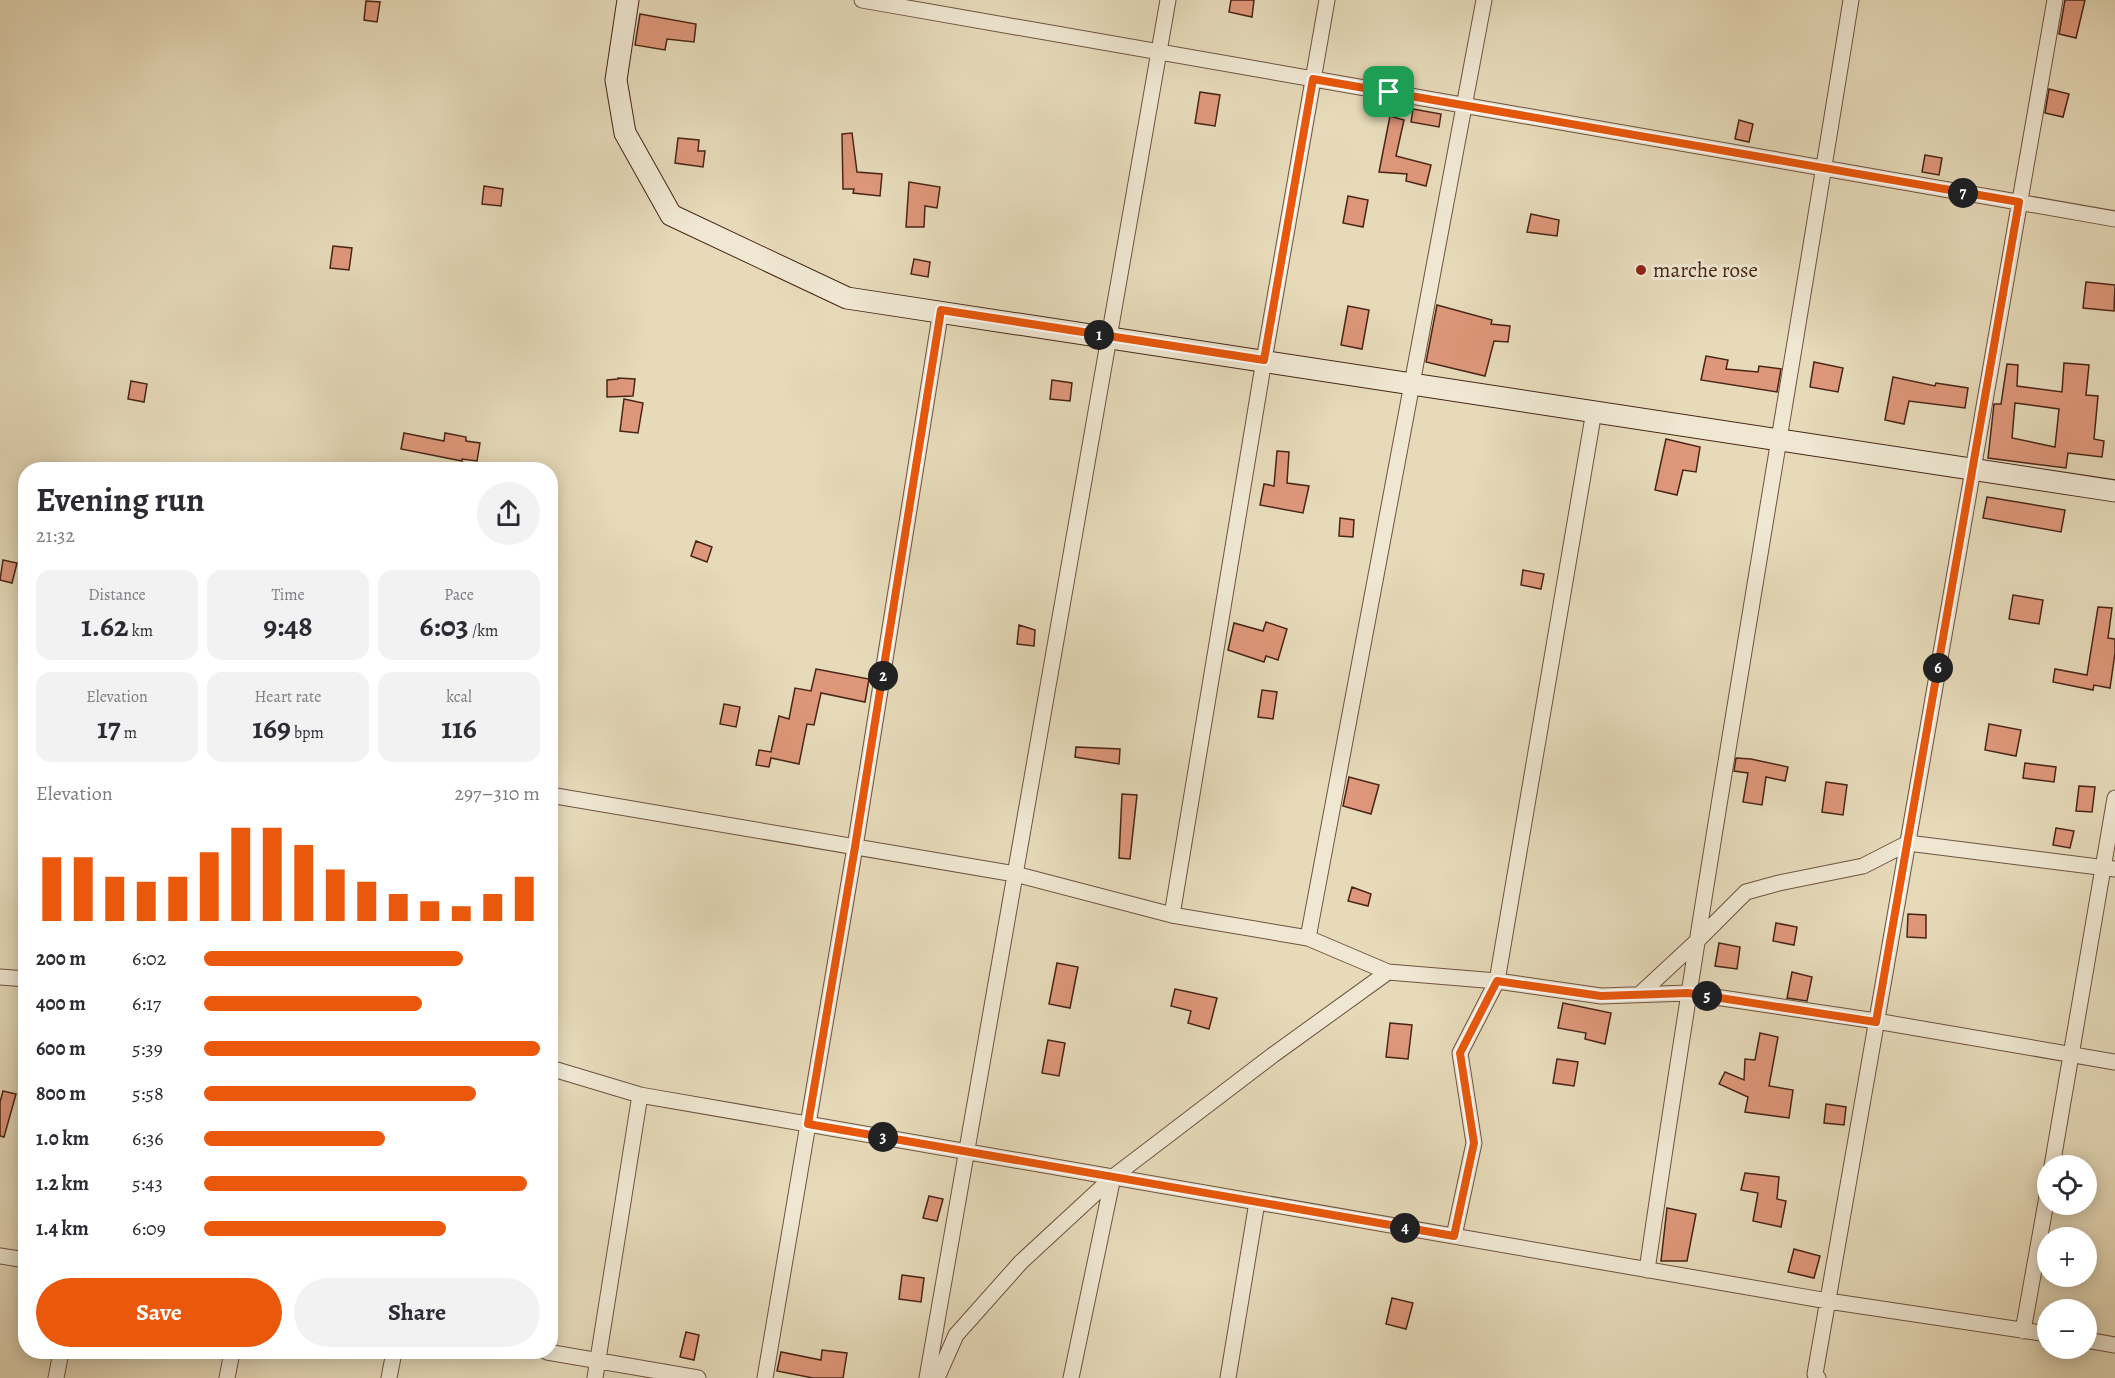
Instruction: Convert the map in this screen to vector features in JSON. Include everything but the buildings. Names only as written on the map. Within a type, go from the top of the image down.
[{"type":"street","points":[[628,0],[616,80],[625,133],[671,215],[847,298],[941,310],[2115,491]]},
{"type":"street","points":[[862,0],[2115,219]]},
{"type":"street","points":[[927,1378],[1168,0]]},
{"type":"street","points":[[1172,915],[1264,360],[1327,0]]},
{"type":"street","points":[[1308,938],[1484,0]]},
{"type":"street","points":[[1647,1270],[1696,942],[1851,0]]},
{"type":"street","points":[[1818,1378],[1815,1374],[2055,0]]},
{"type":"street","points":[[765,1378],[855,847],[941,310]]},
{"type":"street","points":[[1454,1236],[1474,1143],[1460,1053],[1497,981],[1594,411]]},
{"type":"street","points":[[558,796],[1015,874],[1172,915],[1308,938],[1388,972],[1497,981],[1601,996],[1688,993],[2115,1062]]},
{"type":"street","points":[[2054,1155],[2071,1055],[2109,868],[2115,798]]},
{"type":"street","points":[[1640,994],[1746,891],[1863,866],[1908,843],[2109,868]]},
{"type":"street","points":[[937,1378],[956,1335],[1021,1262],[1113,1177],[1273,1055],[1388,972]]},
{"type":"street","points":[[0,977],[18,978]]},
{"type":"street","points":[[558,1070],[640,1095],[1828,1301],[2037,1333]]},
{"type":"street","points":[[595,1378],[640,1095]]},
{"type":"street","points":[[1071,1378],[1113,1177]]},
{"type":"street","points":[[1228,1378],[1257,1202]]},
{"type":"street","points":[[2024,1331],[2044,1215]]},
{"type":"street","points":[[0,1256],[18,1259]]},
{"type":"street","points":[[2097,1342],[2115,1344]]},
{"type":"street","points":[[558,1354],[698,1378]]},
{"type":"street","points":[[56,1378],[60,1359]]},
{"type":"street","points":[[227,1378],[231,1359]]},
{"type":"street","points":[[389,1378],[393,1359]]},
{"type":"place","name":"marche rose","points":[[1641,270]]},
{"type":"route","points":[[1313,79],[1389,92],[2019,202],[1876,1022],[1688,993],[1601,996],[1497,981],[1460,1053],[1474,1143],[1454,1236],[808,1124],[941,310],[1264,360],[1313,79]]}]
